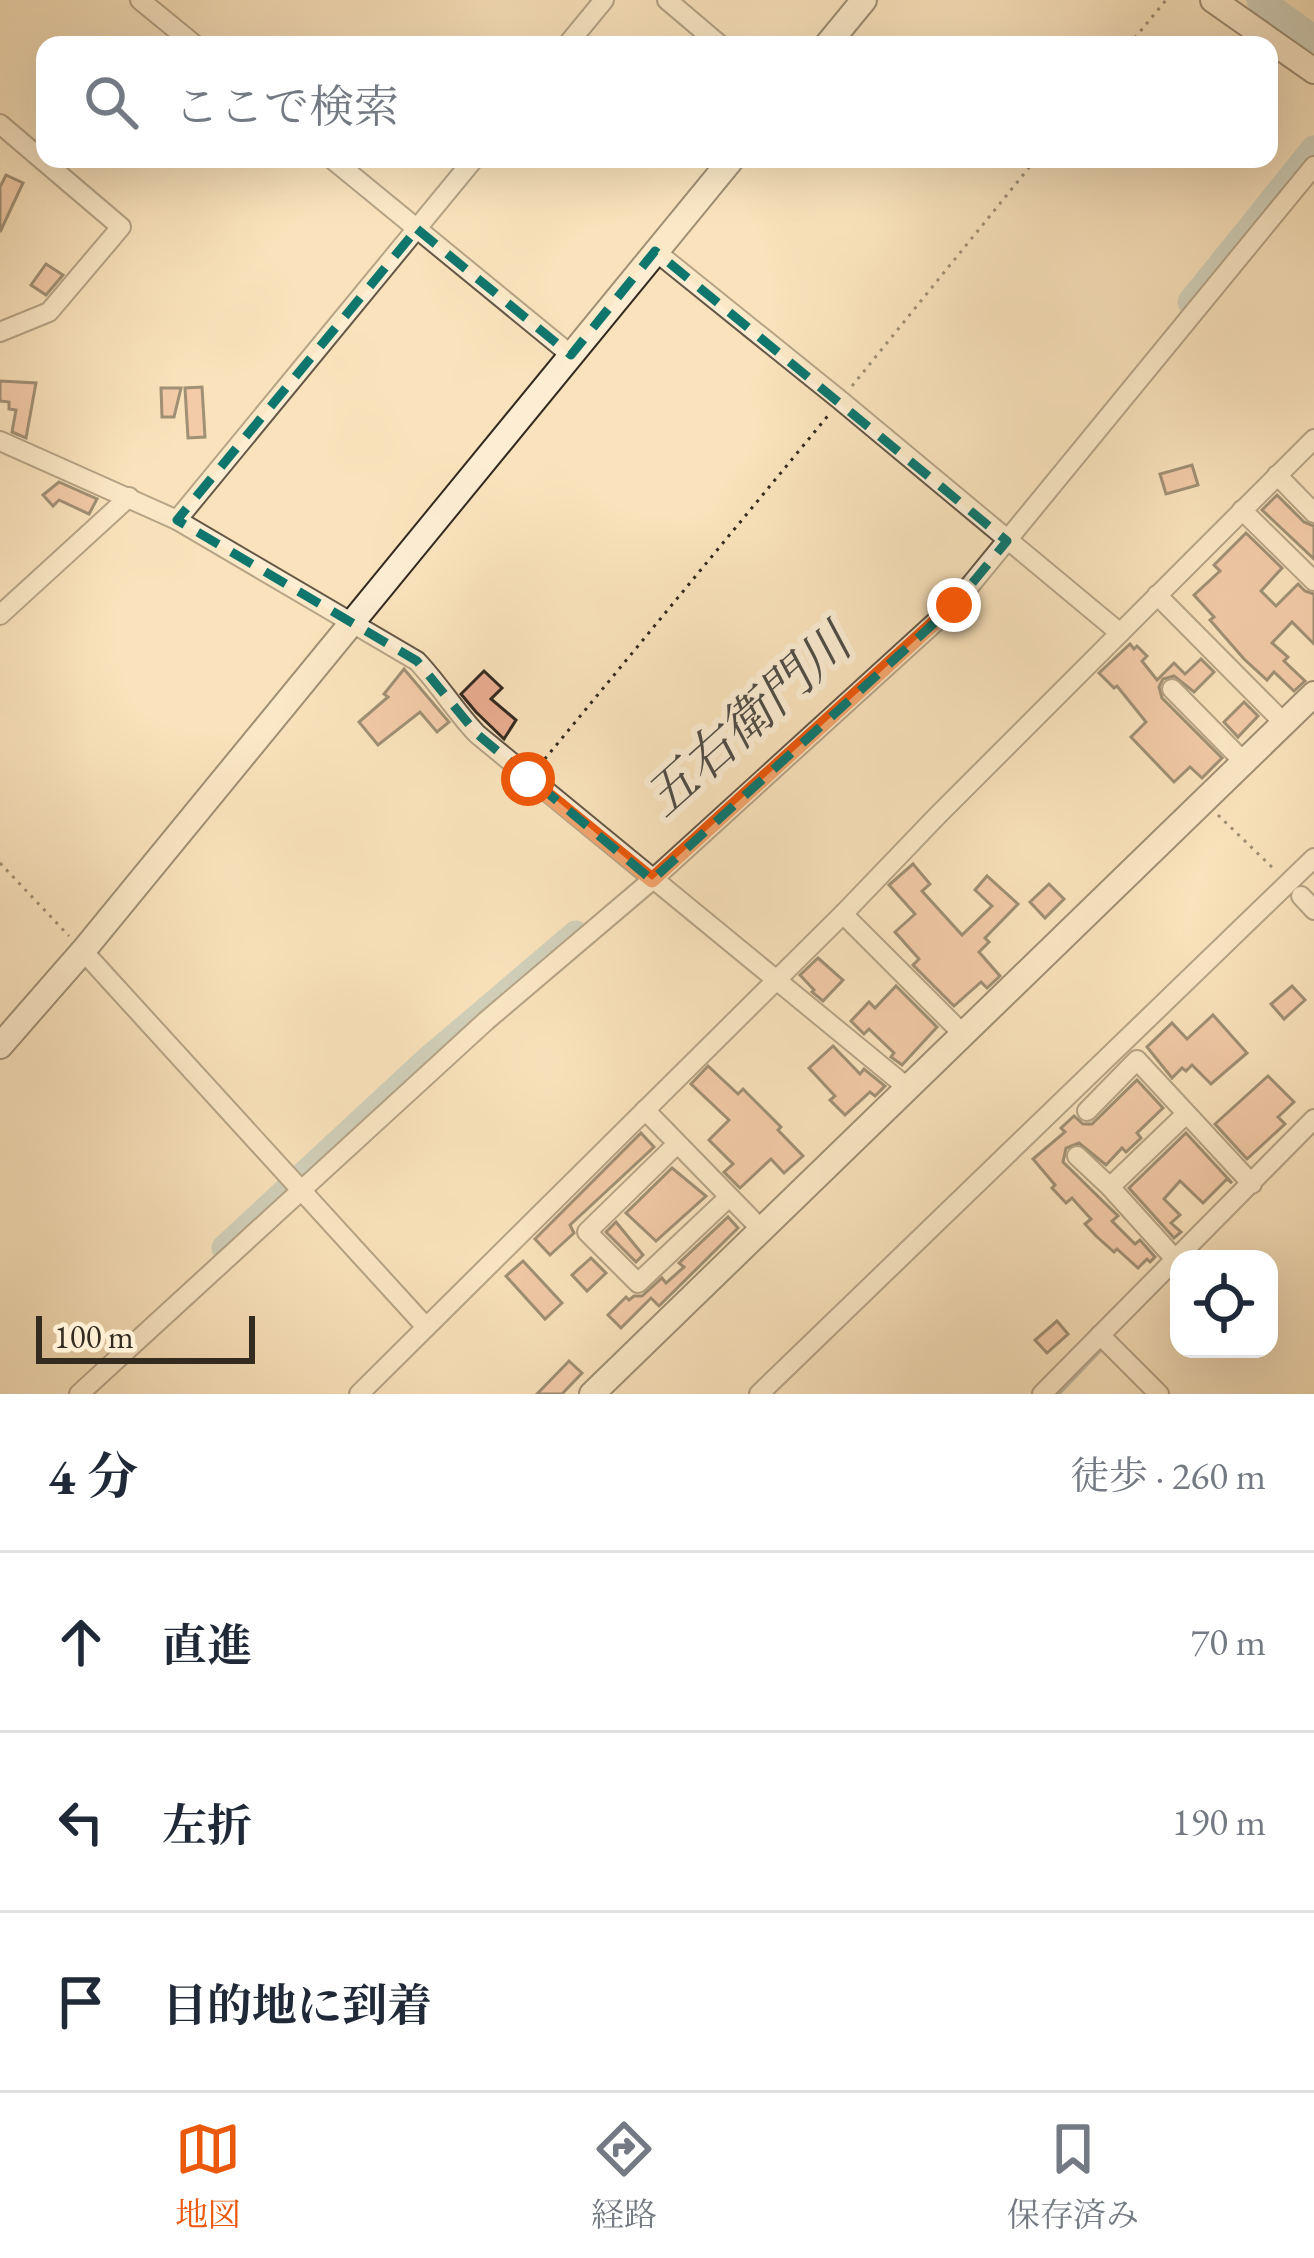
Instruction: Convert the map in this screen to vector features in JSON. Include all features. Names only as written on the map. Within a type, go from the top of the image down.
[{"type":"street","points":[[140,0],[184,36]]},
{"type":"street","points":[[574,36],[604,0]]},
{"type":"street","points":[[667,0],[709,36]]},
{"type":"street","points":[[834,36],[864,0]]},
{"type":"street","points":[[1213,0],[1264,36]]},
{"type":"street","points":[[1278,46],[1314,71]]},
{"type":"street","points":[[0,124],[36,155]]},
{"type":"street","points":[[79,1394],[486,1021],[652,880],[954,605],[1314,166]]},
{"type":"street","points":[[0,332],[49,312],[121,227],[52,168]]},
{"type":"street","points":[[343,168],[571,355]]},
{"type":"street","points":[[177,520],[467,168]]},
{"type":"street","points":[[0,1046],[725,168]]},
{"type":"street","points":[[656,251],[1120,633]]},
{"type":"street","points":[[358,1394],[1314,439]]},
{"type":"street","points":[[0,441],[177,520],[417,661],[458,714],[528,779],[908,1088]]},
{"type":"street","points":[[1277,476],[1314,513]]},
{"type":"street","points":[[0,615],[129,497]]},
{"type":"street","points":[[1243,510],[1314,581]]},
{"type":"street","points":[[1157,596],[1284,723]]},
{"type":"street","points":[[1172,689],[1244,762]]},
{"type":"street","points":[[592,1394],[1314,694]]},
{"type":"street","points":[[760,1394],[1301,896],[1314,858]]},
{"type":"street","points":[[843,914],[964,1034]]},
{"type":"street","points":[[83,951],[427,1327]]},
{"type":"street","points":[[1087,1112],[1137,1060],[1252,1184]]},
{"type":"street","points":[[644,1110],[760,1229]]},
{"type":"street","points":[[1110,1187],[1186,1114]]},
{"type":"street","points":[[1185,1250],[1314,1119]]},
{"type":"street","points":[[677,1144],[587,1232],[638,1283],[728,1196]]},
{"type":"street","points":[[1077,1156],[1170,1252]]},
{"type":"street","points":[[1042,1394],[1170,1265]]},
{"type":"street","points":[[1100,1335],[1159,1394]]},
{"type":"path","points":[[1136,36],[1166,0]]},
{"type":"path","points":[[528,779],[1029,168]]},
{"type":"path","points":[[1204,801],[1301,896]]},
{"type":"path","points":[[0,863],[83,951]]},
{"type":"highlighted area","points":[[417,229],[571,355],[655,251],[1007,541],[954,605],[652,880],[477,734],[417,661],[177,520]]},
{"type":"building","points":[[6,175],[23,183],[0,232],[0,187]]},
{"type":"building","points":[[46,264],[63,275],[46,295],[31,285]]},
{"type":"building","points":[[0,381],[36,383],[26,438],[12,432],[16,410],[0,401]]},
{"type":"building","points":[[202,387],[205,437],[188,438],[185,388]]},
{"type":"building","points":[[161,388],[181,388],[174,417],[162,417]]},
{"type":"building","points":[[1192,465],[1198,485],[1166,494],[1160,474]]},
{"type":"building","points":[[59,482],[97,499],[89,514],[59,500],[53,506],[43,495]]},
{"type":"building","points":[[1277,495],[1314,526],[1314,559],[1262,510]]},
{"type":"building","points":[[1246,533],[1282,568],[1261,591],[1276,606],[1298,584],[1314,594],[1314,644],[1292,622],[1272,643],[1305,681],[1294,691],[1274,672],[1267,680],[1244,659],[1194,595],[1220,571],[1214,565]]},
{"type":"building","points":[[1130,644],[1147,656],[1142,661],[1157,680],[1174,663],[1185,674],[1201,659],[1214,672],[1194,692],[1174,676],[1163,679],[1159,687],[1162,698],[1222,758],[1202,778],[1190,767],[1174,782],[1131,737],[1146,722],[1117,686],[1099,673]]},
{"type":"building","points":[[404,669],[449,722],[437,732],[420,712],[378,745],[359,722],[388,697],[384,694]]},
{"type":"building","points":[[484,671],[502,688],[491,699],[516,720],[504,739],[461,694]]},
{"type":"building","points":[[1244,702],[1258,716],[1238,737],[1224,722]]},
{"type":"building","points":[[913,864],[930,884],[922,891],[962,935],[992,906],[975,890],[987,876],[1018,904],[985,938],[989,942],[979,952],[1000,976],[987,988],[981,982],[954,1006],[913,965],[919,959],[895,932],[915,914],[889,885]]},
{"type":"building","points":[[1049,884],[1064,899],[1045,918],[1030,902]]},
{"type":"building","points":[[818,958],[843,980],[823,1001],[800,975]]},
{"type":"building","points":[[896,986],[937,1027],[902,1065],[869,1029],[864,1034],[851,1021],[869,1002],[875,1008]]},
{"type":"building","points":[[1292,986],[1305,1000],[1284,1019],[1271,1004]]},
{"type":"building","points":[[1213,1015],[1247,1053],[1211,1084],[1192,1065],[1172,1078],[1147,1047],[1172,1023],[1187,1039]]},
{"type":"building","points":[[833,1046],[860,1074],[864,1069],[885,1086],[875,1096],[870,1092],[845,1115],[830,1100],[835,1096],[809,1068]]},
{"type":"building","points":[[708,1066],[738,1094],[743,1089],[803,1156],[784,1173],[771,1159],[740,1188],[724,1172],[733,1164],[709,1140],[729,1120],[691,1084]]},
{"type":"building","points":[[1268,1076],[1294,1102],[1278,1117],[1285,1124],[1247,1159],[1215,1124]]},
{"type":"building","points":[[1137,1080],[1163,1108],[1137,1133],[1141,1138],[1126,1152],[1122,1148],[1106,1165],[1079,1143],[1066,1148],[1063,1162],[1118,1216],[1112,1221],[1155,1257],[1138,1268],[1096,1236],[1085,1224],[1091,1219],[1072,1198],[1066,1203],[1033,1159],[1065,1132],[1061,1128],[1074,1116],[1083,1124],[1092,1124]]},
{"type":"building","points":[[641,1133],[654,1147],[570,1225],[574,1233],[550,1255],[535,1239]]},
{"type":"building","points":[[1186,1133],[1232,1183],[1227,1179],[1203,1203],[1180,1181],[1164,1199],[1180,1215],[1171,1223],[1181,1232],[1174,1238],[1129,1188]]},
{"type":"building","points":[[672,1168],[706,1196],[656,1241],[626,1213]]},
{"type":"building","points":[[728,1217],[738,1228],[659,1306],[651,1298],[621,1328],[608,1315],[626,1297],[642,1296],[662,1278],[666,1283],[684,1267],[679,1263]]},
{"type":"building","points":[[616,1222],[643,1255],[636,1262],[606,1232]]},
{"type":"building","points":[[591,1258],[606,1273],[587,1291],[572,1275]]},
{"type":"building","points":[[523,1261],[562,1303],[545,1319],[506,1276]]},
{"type":"building","points":[[1057,1321],[1068,1334],[1047,1353],[1035,1340]]},
{"type":"building","points":[[569,1361],[582,1373],[562,1394],[537,1394]]},
{"type":"waterway","name":"五右衛門川","points":[[1260,0],[1314,39]]},
{"type":"waterway","name":"五右衛門川","points":[[1191,302],[1314,149]]},
{"type":"waterway","name":"五右衛門川","points":[[225,1248],[429,1059],[576,934]]},
{"type":"waterway","points":[[1058,1394],[1104,1346]]},
{"type":"route","points":[[528,779],[652,880],[954,605]]}]
